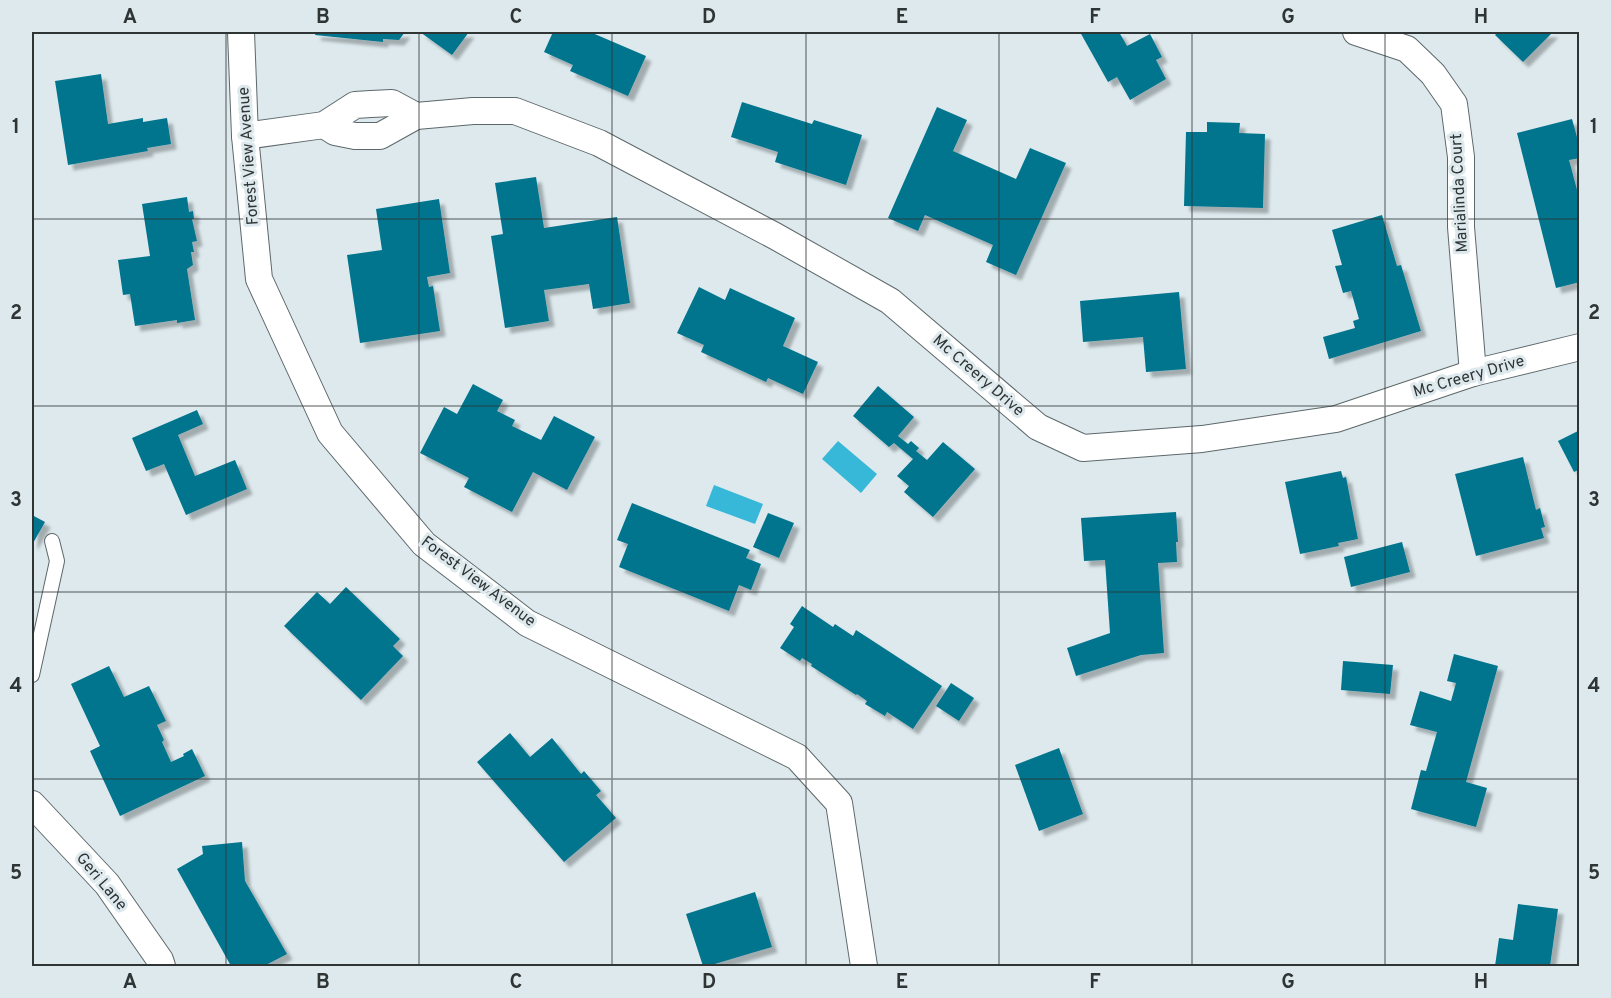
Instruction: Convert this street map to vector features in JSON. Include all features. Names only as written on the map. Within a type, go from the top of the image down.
[{"type":"street","name":"Forest View Avenue","points":[[241,32],[245,136],[259,279],[330,433],[424,544],[527,623],[797,757],[839,803],[864,966]]},
{"type":"street","name":"Marialinda Court","points":[[1356,32],[1407,49],[1433,74],[1454,104],[1461,157],[1461,227],[1473,373]]},
{"type":"street","name":"Mc Creery Drive","points":[[245,136],[324,125],[355,105],[392,103],[416,116],[473,111],[515,111],[599,143],[775,236],[890,301],[1038,427],[1083,448],[1202,439],[1336,419],[1473,373],[1580,347]]},
{"type":"street","name":"Geri Lane","points":[[32,804],[107,884],[162,966]]},
{"type":"lane","points":[[32,675],[57,561],[52,541]]},
{"type":"water","points":[[838,441],[877,474],[861,493],[822,459]]},
{"type":"water","points":[[714,485],[763,504],[755,524],[706,506]]},
{"type":"building","points":[[316,32],[405,32],[399,40],[383,39],[383,42],[315,35]]},
{"type":"building","points":[[420,32],[469,32],[452,55]]},
{"type":"building","points":[[553,32],[590,32],[646,56],[628,96],[570,71],[573,65],[544,52]]},
{"type":"building","points":[[1080,32],[1119,32],[1127,46],[1150,34],[1162,57],[1156,60],[1166,79],[1130,100],[1117,77],[1108,82]]},
{"type":"building","points":[[1498,32],[1553,32],[1523,62],[1495,35]]},
{"type":"building","points":[[101,74],[108,124],[143,118],[143,122],[167,118],[171,144],[147,148],[148,151],[68,165],[55,81]]},
{"type":"building","points":[[742,102],[812,124],[814,120],[862,135],[846,185],[775,162],[778,152],[731,137]]},
{"type":"building","points":[[937,107],[967,120],[953,151],[1016,179],[1030,148],[1066,163],[1016,275],[986,262],[993,245],[925,215],[918,231],[888,218]]},
{"type":"building","points":[[1572,119],[1580,148],[1580,158],[1569,160],[1580,201],[1580,282],[1556,288],[1517,133]]},
{"type":"building","points":[[1207,122],[1240,123],[1239,133],[1265,134],[1263,208],[1184,206],[1186,132],[1207,132]]},
{"type":"building","points":[[536,177],[544,228],[617,217],[630,303],[593,309],[589,284],[544,290],[549,321],[505,328],[491,236],[503,234],[495,183]]},
{"type":"building","points":[[187,197],[189,212],[193,211],[194,219],[192,219],[197,241],[192,242],[193,265],[187,269],[195,320],[135,326],[130,294],[123,295],[118,260],[150,256],[142,204]]},
{"type":"building","points":[[439,199],[450,273],[427,277],[429,287],[433,286],[440,331],[360,343],[347,255],[382,250],[376,209]]},
{"type":"building","points":[[1382,215],[1397,266],[1401,265],[1421,331],[1329,359],[1323,337],[1355,328],[1353,321],[1359,319],[1351,291],[1343,293],[1335,266],[1342,265],[1332,230]]},
{"type":"building","points":[[699,287],[725,300],[730,288],[795,318],[783,346],[818,362],[803,394],[768,378],[766,382],[701,352],[704,345],[677,333]]},
{"type":"building","points":[[1179,292],[1186,369],[1146,372],[1143,337],[1083,342],[1080,301]]},
{"type":"building","points":[[473,384],[503,400],[497,411],[515,420],[512,426],[541,440],[554,416],[595,437],[567,490],[533,472],[512,512],[464,487],[469,478],[420,453],[444,407],[457,414]]},
{"type":"building","points":[[878,386],[914,417],[898,436],[908,444],[911,441],[919,448],[916,451],[927,460],[943,442],[975,469],[933,517],[904,492],[909,486],[897,476],[913,459],[894,443],[889,447],[853,416]]},
{"type":"building","points":[[197,410],[203,424],[178,435],[195,476],[235,460],[247,489],[186,515],[164,464],[146,471],[132,438]]},
{"type":"building","points":[[1580,430],[1580,469],[1574,472],[1558,441]]},
{"type":"building","points":[[1523,457],[1536,510],[1540,508],[1545,527],[1541,528],[1544,538],[1476,556],[1455,474]]},
{"type":"building","points":[[1341,471],[1343,478],[1346,477],[1358,539],[1338,543],[1339,546],[1300,554],[1285,482]]},
{"type":"building","points":[[632,503],[750,550],[746,558],[761,564],[751,590],[739,585],[729,611],[619,567],[628,544],[617,540]]},
{"type":"building","points":[[1176,512],[1177,562],[1158,563],[1164,653],[1141,655],[1076,676],[1067,648],[1110,633],[1105,560],[1084,561],[1081,518]]},
{"type":"building","points":[[768,513],[794,523],[779,558],[753,547]]},
{"type":"building","points":[[32,515],[45,522],[32,545]]},
{"type":"building","points":[[1402,542],[1410,572],[1351,587],[1344,557]]},
{"type":"building","points":[[346,587],[400,639],[393,646],[403,656],[361,700],[284,626],[317,592],[330,604]]},
{"type":"building","points":[[802,606],[833,627],[835,624],[853,636],[856,630],[942,686],[913,729],[887,712],[885,716],[865,704],[867,701],[811,666],[812,664],[802,658],[800,661],[780,648],[794,627],[790,624]]},
{"type":"building","points":[[1454,654],[1498,666],[1466,782],[1487,788],[1476,827],[1411,809],[1421,770],[1426,771],[1437,732],[1410,725],[1420,691],[1451,701],[1456,683],[1447,681]]},
{"type":"building","points":[[1343,661],[1393,665],[1390,694],[1341,690]]},
{"type":"building","points":[[109,666],[124,697],[149,686],[166,721],[157,725],[171,762],[192,749],[205,776],[120,816],[90,751],[100,746],[71,684]]},
{"type":"building","points":[[951,683],[974,698],[959,721],[936,706]]},
{"type":"building","points":[[510,733],[530,757],[552,738],[581,774],[584,771],[601,791],[596,795],[616,818],[564,862],[477,762]]},
{"type":"building","points":[[1059,748],[1083,814],[1039,831],[1015,765]]},
{"type":"building","points":[[242,842],[245,881],[287,954],[264,966],[231,966],[177,869],[203,854],[202,846]]},
{"type":"building","points":[[755,892],[772,947],[703,966],[686,914]]},
{"type":"building","points":[[1518,904],[1558,909],[1550,966],[1495,966],[1499,938],[1513,940]]}]
